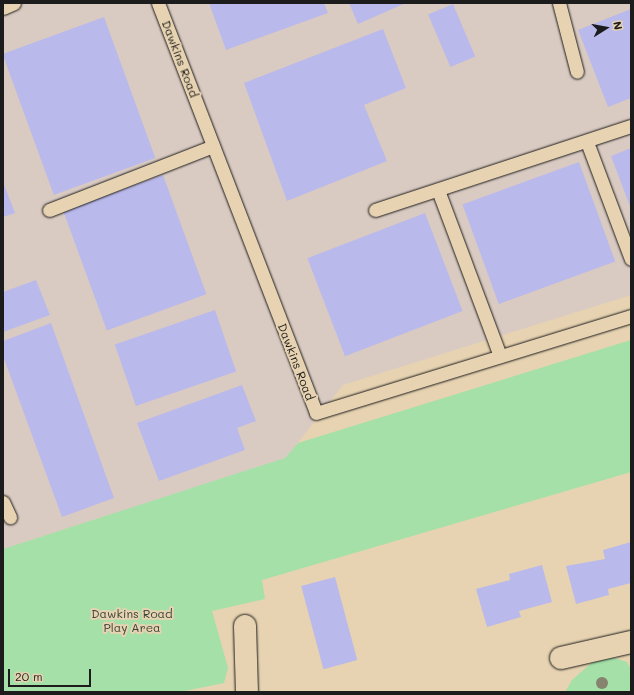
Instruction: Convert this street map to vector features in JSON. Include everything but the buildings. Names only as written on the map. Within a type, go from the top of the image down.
[{"type":"street","points":[[245,626],[247,692]]},
{"type":"street","points":[[561,658],[631,642]]},
{"type":"lane","points":[[3,8],[14,3]]},
{"type":"lane","name":"Dawkins Road","points":[[158,3],[316,413],[631,316]]},
{"type":"lane","points":[[558,3],[577,72]]},
{"type":"lane","points":[[375,210],[587,142],[631,126]]},
{"type":"lane","points":[[587,142],[631,259]]},
{"type":"lane","points":[[49,210],[213,146]]},
{"type":"lane","points":[[438,190],[500,356]]},
{"type":"lane","points":[[3,502],[10,517]]},
{"type":"shaded area","points":[[3,3],[631,3],[631,295],[343,385],[286,458],[3,549]]},
{"type":"green space","name":"Dawkins Road Play Area","points":[[631,340],[631,472],[262,580],[265,599],[212,611],[228,668],[224,683],[180,692],[3,692],[3,549],[285,458],[298,443]]},
{"type":"green space","points":[[611,657],[627,662],[631,670],[631,692],[565,692],[572,680],[596,659]]}]
